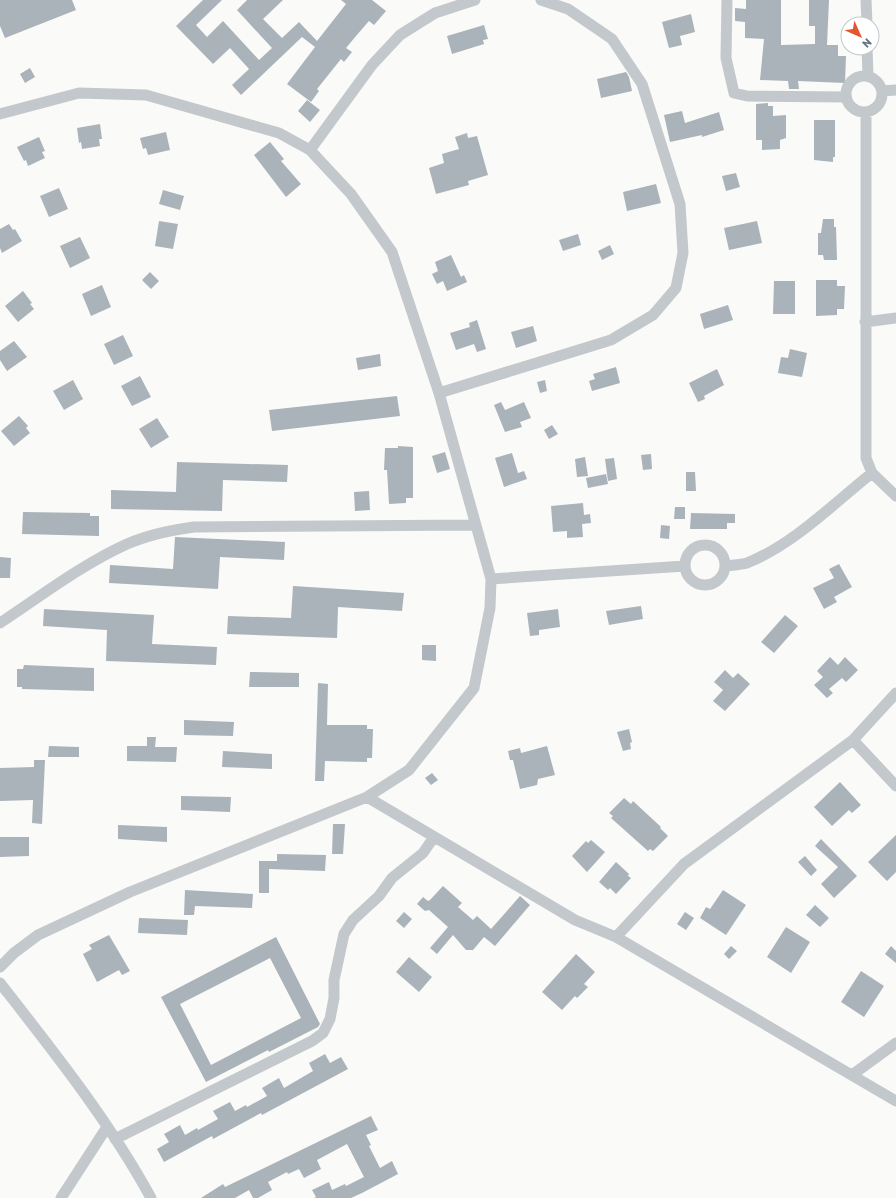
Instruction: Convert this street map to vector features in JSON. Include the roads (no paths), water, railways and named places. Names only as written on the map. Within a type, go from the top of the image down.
[{"type":"lane","points":[[310,150],[372,65],[400,35],[435,13],[475,0]]},
{"type":"lane","points":[[439,393],[611,340],[652,315],[676,288],[683,253],[680,204],[642,84],[612,40],[568,9],[541,0]]},
{"type":"lane","points":[[727,0],[726,58],[734,93],[747,96],[845,97]]},
{"type":"lane","points":[[866,0],[867,16]]},
{"type":"lane","points":[[867,56],[868,76]]},
{"type":"lane","points":[[859,76],[868,76],[877,81],[882,91],[881,100],[875,108],[866,112],[857,111],[849,105],[845,97],[846,88],[851,80],[859,76]]},
{"type":"lane","points":[[882,91],[896,90]]},
{"type":"lane","points":[[0,114],[79,93],[146,95],[280,133],[310,150],[351,194],[392,252],[439,393],[491,579],[490,608],[474,688],[409,770],[367,797],[130,892],[38,935],[14,953],[0,967]]},
{"type":"lane","points":[[866,112],[866,458],[872,473],[896,496]]},
{"type":"lane","points":[[865,322],[896,318]]},
{"type":"lane","points":[[725,566],[745,563],[770,551],[797,534],[872,473]]},
{"type":"lane","points":[[0,623],[90,563],[128,544],[166,531],[194,527],[475,525]]},
{"type":"lane","points":[[705,545],[716,548],[723,556],[725,566],[721,577],[711,584],[699,584],[689,577],[685,566],[687,556],[695,548],[705,545]]},
{"type":"lane","points":[[491,579],[685,566]]},
{"type":"lane","points":[[616,937],[684,864],[853,740],[896,693]]},
{"type":"lane","points":[[853,740],[896,786]]},
{"type":"lane","points":[[367,797],[575,920],[616,937],[896,1101]]},
{"type":"lane","points":[[115,1139],[312,1041],[323,1032],[330,1019],[334,998],[334,980],[344,934],[353,920],[379,896],[392,878],[423,852],[434,837]]},
{"type":"lane","points":[[0,983],[69,1070],[134,1168],[150,1198]]},
{"type":"lane","points":[[852,1075],[896,1043]]},
{"type":"lane","points":[[60,1198],[107,1127]]}]
